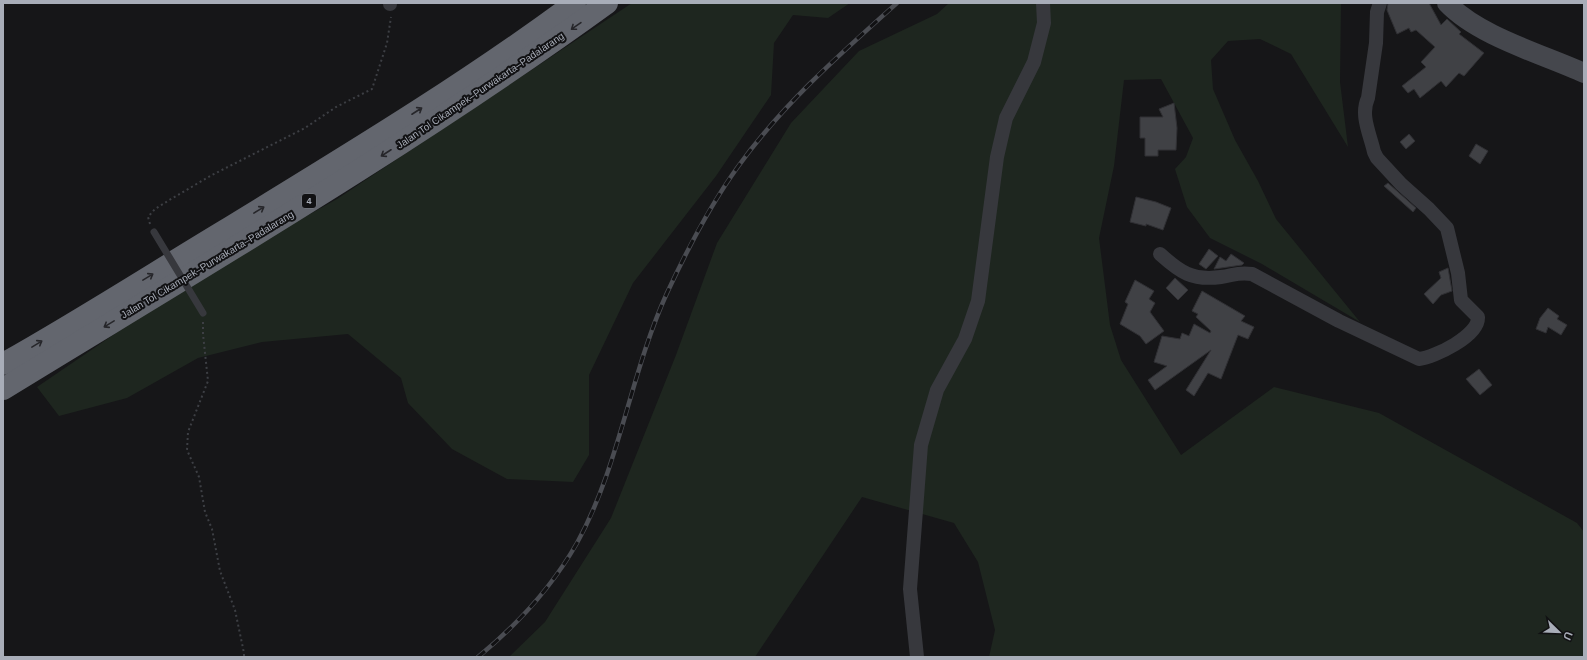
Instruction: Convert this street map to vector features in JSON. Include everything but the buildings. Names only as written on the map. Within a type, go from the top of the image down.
[{"type":"highway","name":"Jalan Tol Cikampek–Purwakarta–Padalarang","points":[[3,364],[384,132],[483,68],[575,3]]},
{"type":"highway","name":"Jalan Tol Cikampek–Purwakarta–Padalarang","points":[[3,389],[386,153],[452,110],[608,3]]},
{"type":"street","points":[[917,657],[910,589],[921,445],[937,390],[965,339],[978,301],[997,157],[1006,118],[1034,62],[1044,23],[1043,3]]},
{"type":"street","points":[[1160,254],[1177,269],[1194,277],[1207,278],[1239,272],[1252,274],[1339,321],[1419,359],[1429,358],[1442,352],[1462,340],[1475,327],[1478,322],[1478,317],[1461,300],[1458,273],[1447,228],[1429,209],[1401,184],[1377,158],[1374,152],[1364,114],[1364,105],[1368,98],[1376,43],[1377,12],[1380,3]]},
{"type":"street","points":[[1447,3],[1464,18],[1480,28],[1584,73]]},
{"type":"lane","points":[[154,232],[203,313]]},
{"type":"path","points":[[154,232],[148,217],[151,212],[170,199],[212,175],[305,128],[336,107],[372,90],[387,43],[391,19],[390,3]]},
{"type":"path","points":[[203,313],[203,334],[208,381],[188,432],[187,450],[199,478],[204,512],[212,529],[220,572],[235,610],[244,657]]},
{"type":"shaded area","points":[[632,3],[850,3],[828,18],[793,15],[774,43],[771,95],[716,176],[633,283],[589,375],[589,455],[573,482],[507,479],[452,449],[408,403],[401,378],[348,334],[262,342],[198,358],[127,398],[59,416],[37,387],[204,273],[337,199]]},
{"type":"shaded area","points":[[949,3],[1341,3],[1340,82],[1348,147],[1291,54],[1260,39],[1228,41],[1211,60],[1213,89],[1235,140],[1258,181],[1276,219],[1360,322],[1262,264],[1210,238],[1187,207],[1175,169],[1186,157],[1193,138],[1161,79],[1124,80],[1114,166],[1099,238],[1110,325],[1121,360],[1181,455],[1274,387],[1379,413],[1577,523],[1584,532],[1584,657],[989,657],[995,630],[978,562],[954,523],[862,497],[755,657],[509,657],[545,622],[611,518],[676,355],[717,243],[791,123],[859,51],[937,14]]},
{"type":"railway","points":[[478,657],[506,632],[533,604],[556,575],[577,543],[592,513],[615,451],[643,355],[654,324],[682,261],[717,198],[754,145],[792,102],[833,61],[897,3]]}]
